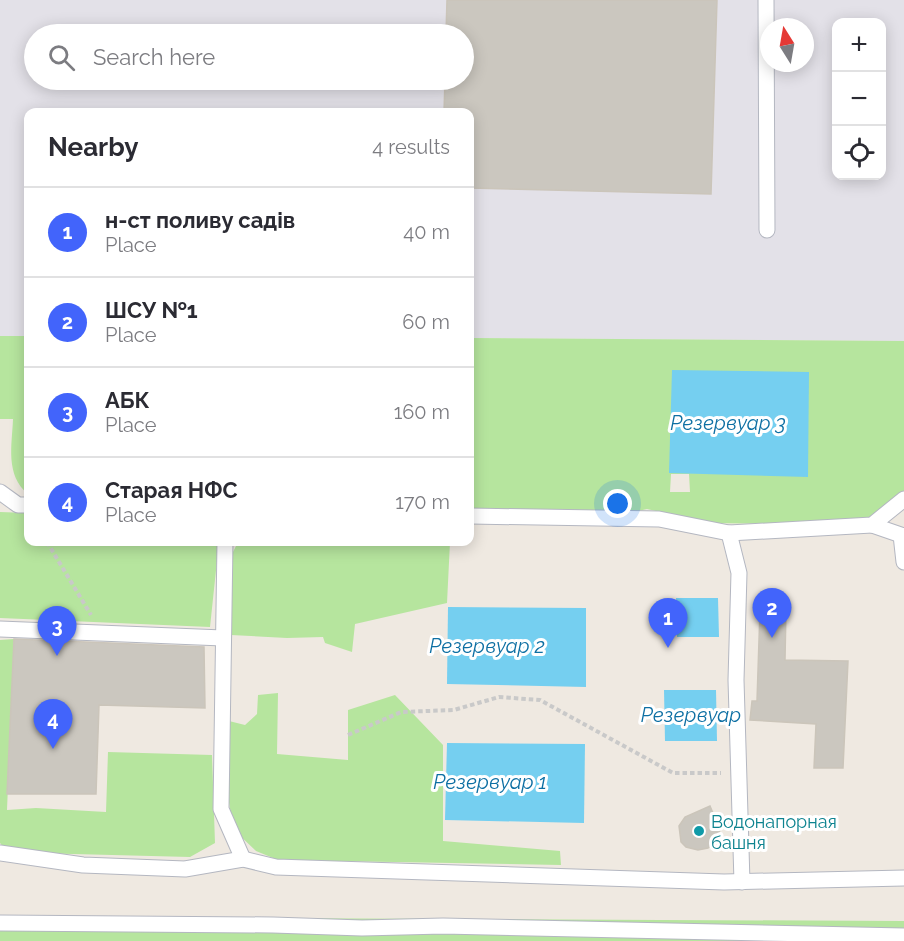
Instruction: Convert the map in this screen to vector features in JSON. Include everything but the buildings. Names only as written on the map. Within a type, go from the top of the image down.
[{"type":"lane","points":[[766,0],[767,230]]},
{"type":"lane","points":[[0,492],[18,505],[24,505]]},
{"type":"lane","points":[[872,525],[904,499]]},
{"type":"lane","points":[[474,516],[659,519],[729,533],[872,525],[901,535],[904,562]]},
{"type":"lane","points":[[729,533],[739,573],[736,681],[742,882]]},
{"type":"lane","points":[[225,546],[221,809],[243,859]]},
{"type":"lane","points":[[0,629],[223,638]]},
{"type":"lane","points":[[0,853],[83,865],[185,869],[243,859],[276,867],[742,882],[904,878]]},
{"type":"lane","points":[[0,922],[273,925],[362,934],[443,926],[904,936]]},
{"type":"path","points":[[49,546],[96,623]]},
{"type":"path","points":[[348,735],[401,712],[454,710],[499,697],[540,700],[674,773],[739,774]]},
{"type":"shaded area","points":[[0,0],[904,0],[904,341],[474,338],[474,108],[24,108],[24,336],[0,336]]},
{"type":"green space","points":[[0,336],[24,336],[24,489],[13,469],[11,449],[13,419],[0,419]]},
{"type":"green space","points":[[474,338],[904,341],[904,493],[881,511],[861,521],[781,524],[709,523],[647,509],[625,514],[474,511]],"holes":[[[671,474],[689,474],[690,492],[670,492]]]},
{"type":"green space","points":[[0,512],[24,513],[24,546],[219,546],[210,627],[0,618]]},
{"type":"green space","points":[[236,546],[450,546],[447,603],[355,624],[352,652],[325,643],[323,637],[231,635],[228,629],[233,552]]},
{"type":"green space","points":[[14,639],[7,810],[36,808],[106,812],[108,752],[212,755],[215,843],[190,857],[34,853],[6,850],[0,843],[0,640]]},
{"type":"green space","points":[[278,693],[277,754],[348,760],[348,710],[395,695],[443,745],[443,841],[560,851],[561,865],[278,860],[256,851],[233,829],[226,782],[225,720],[245,725],[257,714],[258,695]]},
{"type":"green space","points":[[0,917],[904,921],[904,941],[0,941]]},
{"type":"water","name":"Резервуар 3","points":[[672,370],[809,372],[808,477],[669,473]]},
{"type":"water","points":[[676,598],[718,598],[719,637],[677,637]]},
{"type":"water","name":"Резервуар 2","points":[[448,607],[586,608],[586,687],[447,684]]},
{"type":"water","name":"Резервуар","points":[[664,690],[716,690],[717,741],[665,741]]},
{"type":"water","name":"Резервуар 1","points":[[447,743],[585,744],[584,823],[445,820]]},
{"type":"place","name":"ШСУ №1","points":[[772,638]]},
{"type":"place","name":"н-ст поливу садів","points":[[668,648]]},
{"type":"place","name":"АБК","points":[[57,656]]},
{"type":"place","name":"Старая НФС","points":[[53,749]]},
{"type":"place","name":"Водонапорная башня","points":[[699,831]]}]
